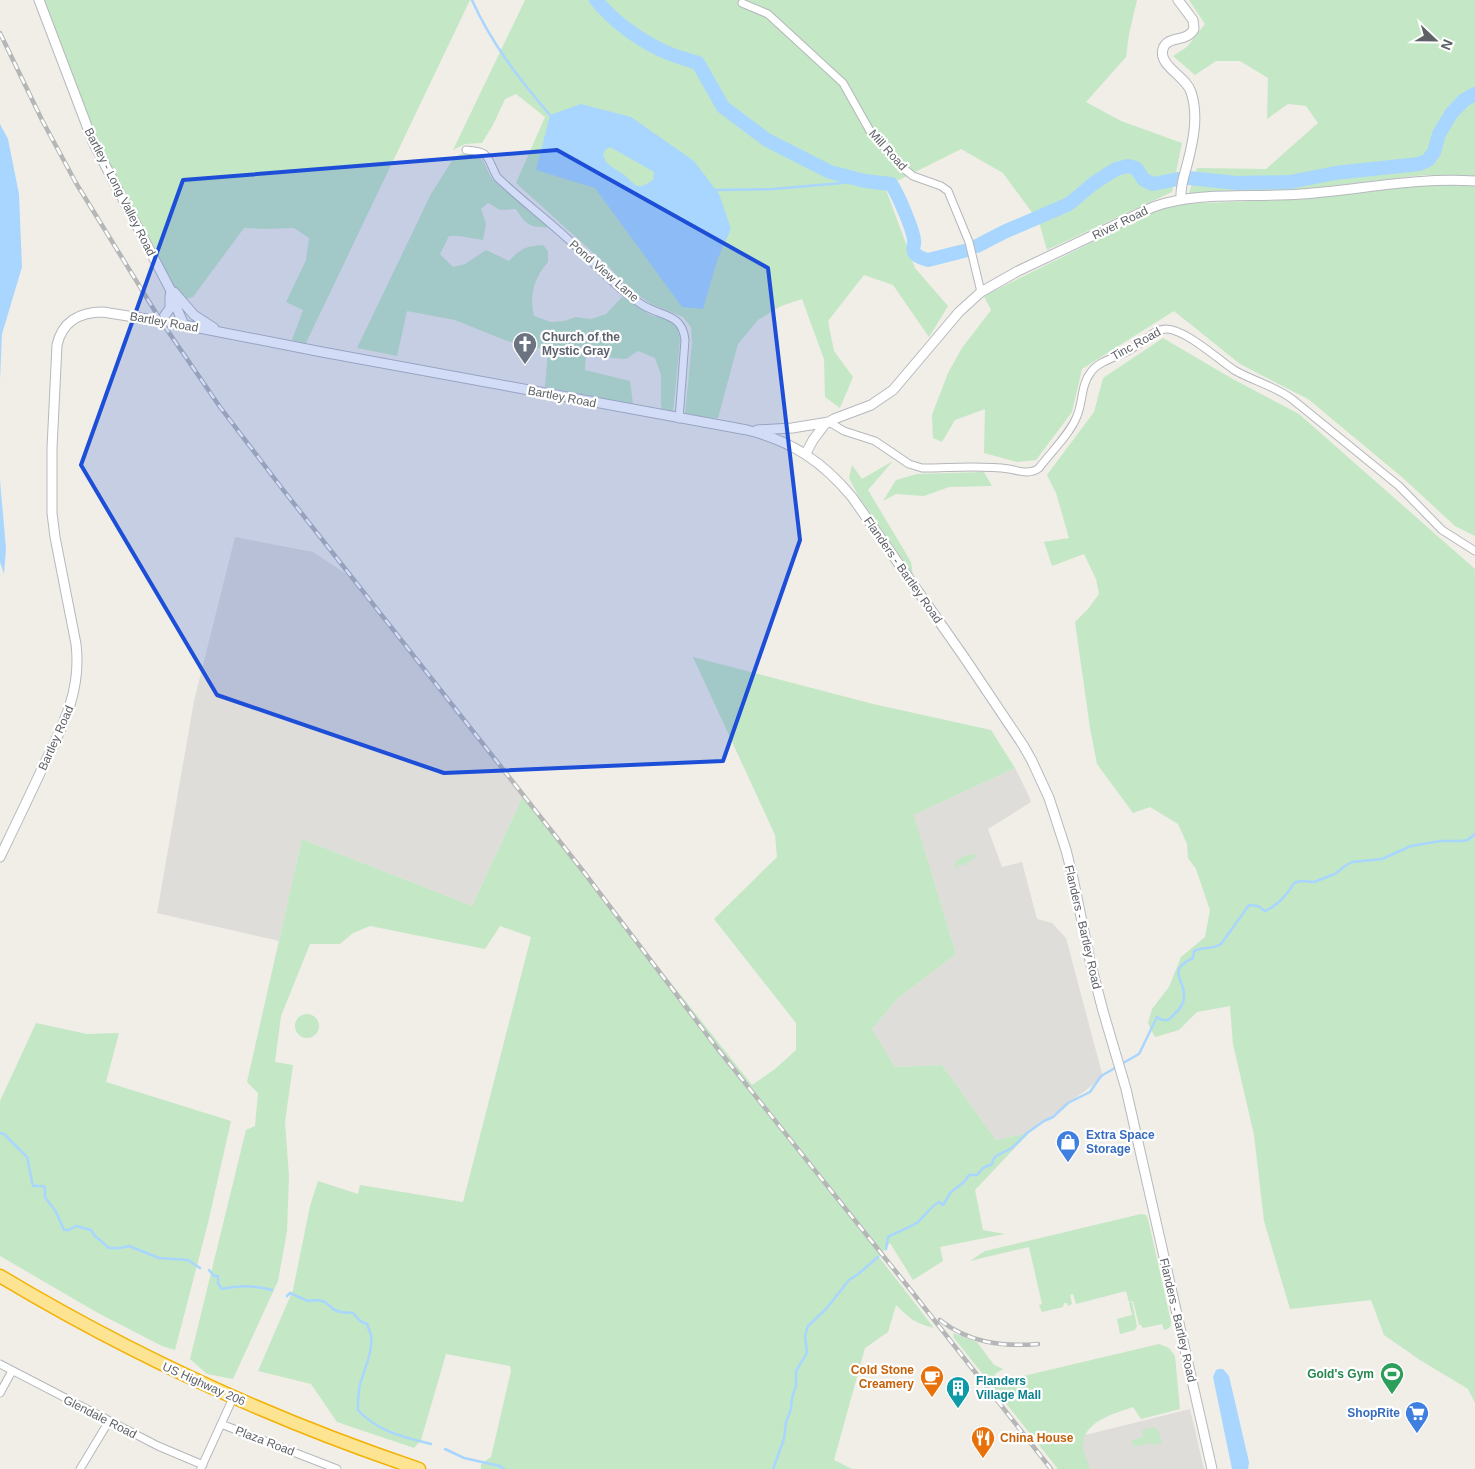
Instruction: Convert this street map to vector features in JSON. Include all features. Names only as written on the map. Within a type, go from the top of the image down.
[{"type":"highway","name":"US Highway 206","points":[[0,1276],[41,1301],[161,1365],[233,1398],[320,1434],[419,1469]]},
{"type":"main road","name":"Bartley - Long Valley Road","points":[[39,0],[93,142],[170,289],[184,325]]},
{"type":"main road","points":[[1178,0],[1193,20],[1194,29],[1188,36],[1167,42],[1163,48],[1166,64],[1187,83],[1192,94],[1194,118],[1191,150],[1181,186],[1180,199]]},
{"type":"main road","name":"River Road","points":[[806,453],[817,433],[829,422],[871,405],[893,390],[955,316],[981,292],[1018,271],[1146,210],[1180,199],[1301,194],[1411,181],[1475,181]]},
{"type":"main road","points":[[161,321],[170,308],[170,289]]},
{"type":"main road","points":[[170,289],[194,315],[222,332]]},
{"type":"main road","name":"Bartley Road","points":[[0,857],[64,723],[74,695],[77,676],[78,656],[52,513],[52,437],[58,339],[67,325],[79,317],[91,312],[103,312],[161,321],[747,430],[773,437],[806,453]]},
{"type":"main road","name":"River Road","points":[[747,430],[792,428],[829,422]]},
{"type":"main road","name":"Flanders - Bartley Road","points":[[806,453],[830,472],[852,497],[989,694],[1027,752],[1044,786],[1068,859],[1091,965],[1126,1089],[1212,1469]]},
{"type":"street","name":"Mill Road","points":[[742,3],[768,14],[843,83],[870,131],[903,168],[912,176],[941,186],[948,191],[969,242],[981,292]]},
{"type":"street","name":"Pond View Lane","points":[[466,150],[483,152],[488,157],[502,182],[630,295],[655,312],[667,315],[678,321],[684,330],[685,340],[679,418]]},
{"type":"street","name":"Tinc Road","points":[[829,422],[844,431],[876,441],[916,467],[974,466],[1023,472],[1034,471],[1039,468],[1071,428],[1078,414],[1084,385],[1090,372],[1106,361],[1126,352],[1159,330],[1171,329],[1187,337],[1236,371],[1292,399],[1399,486],[1442,530],[1475,551]]},
{"type":"street","name":"Glendale Road","points":[[0,1364],[202,1467]]},
{"type":"street","points":[[0,1393],[12,1371]]},
{"type":"street","points":[[202,1467],[233,1398]]},
{"type":"street","points":[[80,1469],[109,1421]]},
{"type":"street","name":"Plaza Road","points":[[221,1424],[337,1469]]},
{"type":"highlighted area","points":[[557,150],[768,268],[800,540],[723,761],[444,773],[217,695],[81,465],[183,180]]},
{"type":"shaded area","points":[[235,537],[313,552],[357,581],[523,796],[472,906],[302,839],[279,941],[157,913],[194,701]]},
{"type":"shaded area","points":[[1015,768],[1031,802],[988,829],[1002,867],[1022,862],[1037,919],[1052,923],[1066,938],[1103,1077],[1029,1133],[996,1140],[942,1065],[895,1067],[872,1029],[898,998],[956,954],[914,815]]},
{"type":"shaded area","points":[[1190,1409],[1204,1469],[1058,1469],[1041,1446]]},
{"type":"green space","points":[[44,0],[470,0],[305,345],[292,340],[303,310],[286,302],[306,260],[309,238],[294,228],[244,228],[193,297],[186,299],[172,284],[98,141]]},
{"type":"green space","points":[[525,0],[1137,0],[1126,57],[1086,102],[1121,121],[1182,143],[1172,192],[1047,250],[1039,222],[1003,173],[961,149],[885,187],[915,268],[948,306],[929,337],[893,285],[864,275],[828,321],[834,351],[853,377],[840,408],[825,397],[824,359],[802,299],[781,306],[758,320],[738,344],[718,418],[694,417],[685,414],[692,343],[691,327],[683,317],[651,304],[628,288],[610,268],[516,183],[545,117],[516,94],[505,99],[482,143],[465,144],[453,150]]},
{"type":"green space","points":[[1189,0],[1475,0],[1475,176],[1424,175],[1305,189],[1189,193],[1197,168],[1266,169],[1318,123],[1306,106],[1288,104],[1267,119],[1268,78],[1240,61],[1216,61],[1195,75],[1173,56],[1187,47],[1205,24]]},
{"type":"green space","points":[[461,154],[477,154],[482,159],[492,179],[549,227],[533,226],[523,219],[516,209],[500,210],[488,203],[481,209],[486,224],[483,240],[449,236],[440,254],[453,267],[465,264],[486,250],[509,261],[524,249],[543,245],[548,251],[548,262],[539,274],[534,287],[532,301],[534,316],[551,322],[564,321],[576,317],[591,319],[606,314],[622,297],[649,314],[673,323],[679,332],[680,340],[673,413],[661,409],[661,375],[655,358],[638,351],[626,359],[586,356],[585,370],[630,381],[633,404],[545,387],[548,350],[507,341],[455,320],[407,311],[397,356],[357,348],[431,194],[453,159]]},
{"type":"green space","points":[[1442,183],[1475,186],[1475,536],[1455,526],[1403,478],[1308,399],[1240,364],[1174,311],[1082,369],[1072,412],[1036,460],[1017,462],[984,453],[985,409],[955,420],[942,442],[933,438],[932,415],[948,373],[962,348],[991,310],[984,296],[1153,212],[1180,204],[1306,199]]},
{"type":"green space","points":[[1163,338],[1231,378],[1299,414],[1475,569],[1475,1403],[1468,1389],[1420,1360],[1384,1335],[1371,1300],[1290,1309],[1264,1221],[1254,1135],[1233,1044],[1230,1006],[1197,1012],[1179,1030],[1155,1037],[1148,1023],[1152,1009],[1169,987],[1181,957],[1205,937],[1210,910],[1196,869],[1188,858],[1187,844],[1178,824],[1150,807],[1133,813],[1097,764],[1075,622],[1099,594],[1096,579],[1084,554],[1052,566],[1044,542],[1069,538],[1056,493],[1047,475],[1094,412],[1103,378]]},
{"type":"green space","points":[[893,461],[868,490],[911,562],[913,575],[859,497],[849,478],[852,465],[862,479]]},
{"type":"green space","points":[[984,472],[992,486],[949,487],[924,496],[896,494],[883,501],[896,480],[917,474]]},
{"type":"green space","points":[[693,657],[873,704],[991,730],[1015,768],[914,815],[956,954],[898,998],[872,1029],[895,1067],[942,1065],[996,1140],[1029,1133],[975,1190],[983,1230],[1005,1234],[940,1247],[943,1261],[913,1280],[890,1243],[879,1257],[934,1328],[913,1320],[896,1305],[888,1332],[865,1348],[834,1460],[852,1469],[481,1469],[481,1464],[491,1457],[511,1371],[510,1366],[446,1354],[421,1440],[414,1448],[337,1422],[311,1384],[258,1371],[293,1290],[310,1206],[318,1181],[358,1194],[360,1185],[463,1202],[531,937],[500,926],[485,949],[370,926],[353,933],[340,944],[310,944],[281,1016],[275,1062],[293,1065],[285,1122],[289,1176],[287,1231],[278,1281],[233,1379],[207,1374],[190,1359],[246,1130],[255,1126],[258,1093],[247,1082],[302,839],[472,906],[523,796],[752,1085],[775,1069],[796,1050],[796,1023],[714,919],[777,857],[775,835]]},
{"type":"green space","points":[[973,854],[976,857],[962,866],[960,864],[957,867],[958,870],[955,869],[958,860]]},
{"type":"green space","points":[[307,1014],[312,1015],[318,1021],[318,1031],[312,1037],[307,1038],[302,1037],[296,1031],[295,1026],[296,1021],[302,1015]]},
{"type":"green space","points":[[36,1023],[87,1034],[119,1033],[106,1082],[231,1121],[208,1223],[175,1350],[162,1346],[98,1313],[0,1256],[0,1101]]},
{"type":"green space","points":[[1141,1214],[1146,1215],[1148,1219],[1171,1322],[1166,1330],[1164,1330],[1162,1324],[1143,1328],[1139,1325],[1133,1301],[1129,1302],[1126,1291],[1076,1304],[1073,1294],[1070,1295],[1072,1304],[1068,1306],[1067,1303],[1064,1303],[1063,1307],[1042,1312],[1039,1305],[1042,1304],[1029,1247],[970,1261],[985,1251]]},
{"type":"green space","points":[[1132,1302],[1137,1326],[1135,1330],[1120,1334],[1117,1319],[1132,1315],[1129,1303]]},
{"type":"green space","points":[[953,1333],[977,1342],[994,1365],[1003,1369],[995,1374],[998,1382],[1159,1344],[1169,1348],[1175,1356],[1180,1409],[1141,1419],[1133,1407],[1109,1416],[1094,1425],[1084,1438],[1083,1449],[1090,1469],[1058,1469],[954,1338]]},
{"type":"green space","points":[[1154,1427],[1158,1430],[1162,1443],[1151,1445],[1151,1443],[1133,1447],[1132,1440],[1143,1437],[1142,1430]]},
{"type":"water","points":[[581,104],[631,117],[694,161],[719,194],[731,229],[718,258],[703,309],[682,307],[595,188],[536,170],[550,115]],"holes":[[[610,147],[654,172],[653,180],[642,186],[636,185],[606,162],[603,154]]]},
{"type":"water","points":[[0,124],[8,139],[19,194],[22,267],[2,334],[0,380]]},
{"type":"water","points":[[0,480],[6,549],[4,574],[0,562]]},
{"type":"water","points":[[1223,1369],[1229,1376],[1249,1462],[1248,1469],[1232,1469],[1213,1377],[1216,1370]]},
{"type":"waterway","points":[[472,0],[497,46],[550,115]]},
{"type":"waterway","points":[[596,0],[618,22],[652,46],[698,63],[723,107],[767,140],[830,172],[865,181],[891,184],[908,220],[914,240],[913,250],[918,256],[928,260],[964,251]]},
{"type":"waterway","points":[[1189,178],[1237,183],[1290,182],[1335,173],[1419,164],[1428,160],[1434,152],[1439,134],[1451,114],[1464,100],[1475,94]]},
{"type":"waterway","points":[[977,246],[1004,232],[1069,204],[1094,183],[1116,169],[1128,166],[1136,168],[1144,180],[1153,184],[1178,179]]},
{"type":"waterway","points":[[716,190],[773,189],[865,181]]},
{"type":"waterway","points":[[1123,1063],[1139,1054],[1157,1017],[1162,1020],[1168,1020],[1180,1007],[1184,998],[1178,972],[1180,967],[1193,958],[1194,951],[1221,944],[1249,905],[1258,906],[1265,911],[1282,899],[1294,883],[1301,881],[1314,882],[1335,874],[1352,862],[1382,859],[1411,846],[1440,841],[1468,840],[1475,834]]},
{"type":"waterway","points":[[886,1249],[888,1237],[918,1222],[939,1202],[943,1205],[951,1192],[964,1182],[969,1175],[977,1175],[983,1168],[992,1164],[996,1156],[1012,1148],[1027,1133],[1053,1117],[1068,1103],[1090,1092],[1101,1076],[1115,1068]]},
{"type":"waterway","points":[[0,1133],[4,1134],[27,1157],[33,1186],[43,1186],[45,1188],[45,1197],[56,1212],[64,1230],[69,1230],[76,1226],[91,1230],[109,1248],[129,1246],[159,1258],[188,1260],[200,1268]]},
{"type":"waterway","points":[[773,1469],[784,1439],[786,1422],[796,1386],[796,1371],[807,1353],[805,1336],[808,1326],[826,1309],[849,1280],[878,1257]]},
{"type":"waterway","points":[[209,1270],[214,1276],[218,1276],[218,1283],[222,1289],[247,1286],[272,1290]]},
{"type":"waterway","points":[[287,1296],[290,1293],[308,1301],[318,1300],[325,1302],[340,1312],[353,1313],[360,1321],[367,1324],[371,1335],[371,1346],[360,1386],[358,1410],[383,1429],[431,1444]]},
{"type":"waterway","points":[[445,1449],[464,1458],[500,1466],[504,1469]]},
{"type":"railway","points":[[0,33],[42,120],[76,183],[161,321],[220,407],[583,871],[717,1048],[1051,1469]]},
{"type":"railway","points":[[940,1320],[963,1334],[987,1342],[1012,1345],[1038,1344]]},
{"type":"place","name":"Church of the Mystic Gray","points":[[525,365]]},
{"type":"place","name":"Extra Space Storage","points":[[1068,1163]]},
{"type":"place","name":"Gold's Gym","points":[[1392,1395]]},
{"type":"place","name":"Cold Stone Creamery","points":[[932,1398]]},
{"type":"place","name":"Flanders Village Mall","points":[[958,1409]]},
{"type":"place","name":"ShopRite","points":[[1417,1434]]},
{"type":"place","name":"China House","points":[[983,1459]]}]
